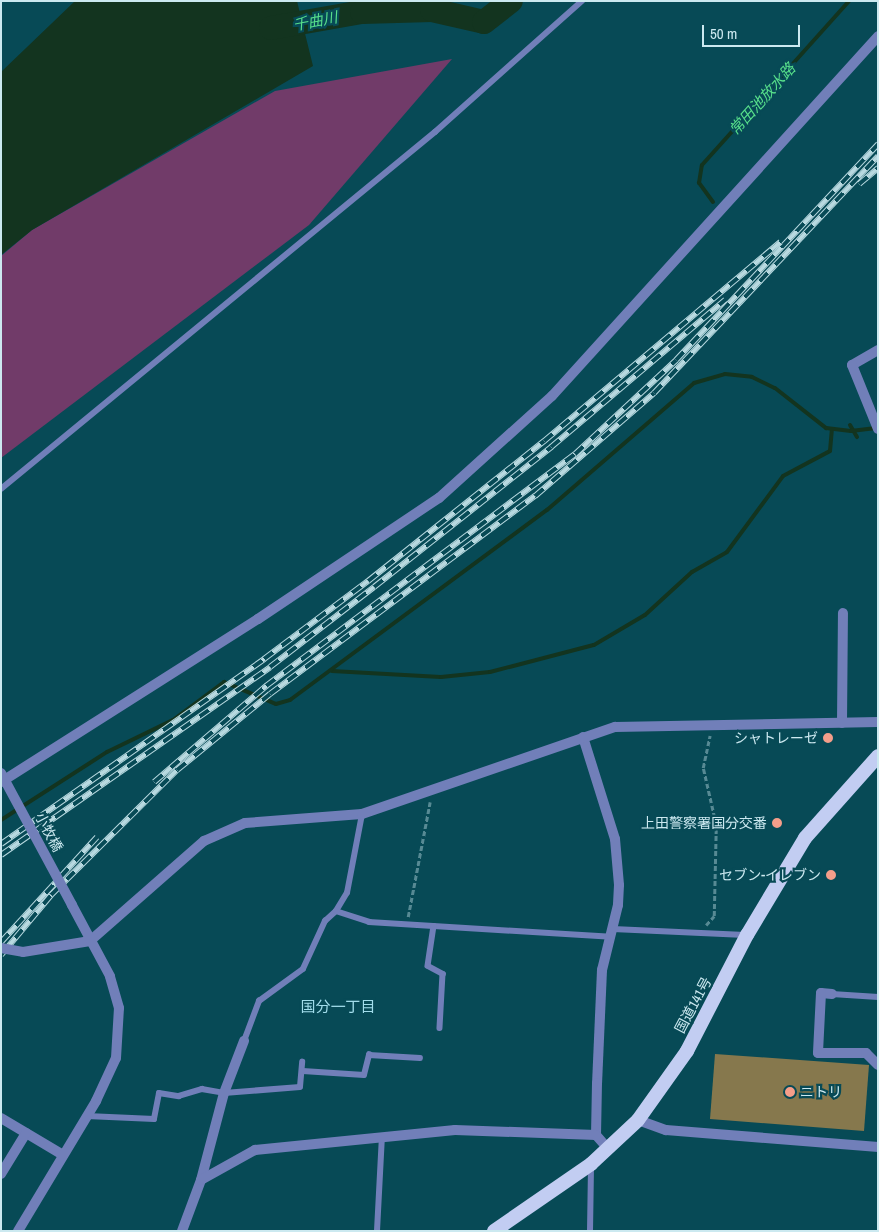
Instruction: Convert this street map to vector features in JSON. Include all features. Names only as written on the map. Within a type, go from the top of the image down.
[{"type":"highway","name":"国道141号","points":[[494,1231],[592,1164],[638,1120],[687,1051],[747,935],[805,838],[878,756]]},
{"type":"street","points":[[1,782],[258,619],[439,498],[552,396],[878,36]]},
{"type":"street","points":[[877,426],[852,365],[878,350]]},
{"type":"street","points":[[842,723],[843,613]]},
{"type":"street","points":[[1,948],[23,952],[90,940],[195,848],[224,830],[259,821],[362,814],[583,737],[624,726],[878,722]]},
{"type":"street","points":[[583,737],[614,839],[619,885],[612,933],[602,970],[596,1135],[608,1149]]},
{"type":"street","name":"小牧橋","points":[[1,773],[110,976],[119,1008],[119,1035],[116,1058],[87,1116],[18,1231]]},
{"type":"street","points":[[832,994],[820,993],[818,1053],[866,1053],[878,1065]]},
{"type":"street","points":[[182,1231],[201,1180],[224,1093],[244,1041]]},
{"type":"street","points":[[1,1118],[63,1155]]},
{"type":"street","points":[[638,1120],[666,1130],[878,1147]]},
{"type":"street","points":[[201,1180],[254,1150],[455,1130],[596,1135]]},
{"type":"street","points":[[1,1174],[26,1133]]},
{"type":"lane","points":[[1,488],[435,132],[582,1]]},
{"type":"lane","points":[[244,1041],[259,1001],[303,969],[325,921],[336,911],[347,893],[362,814]]},
{"type":"lane","points":[[336,911],[368,922],[407,925],[612,933],[747,935]]},
{"type":"lane","points":[[434,926],[428,966],[444,974],[440,1028]]},
{"type":"lane","points":[[832,994],[878,997]]},
{"type":"lane","points":[[303,1071],[364,1075],[369,1054],[420,1058]]},
{"type":"lane","points":[[87,1116],[154,1119],[159,1093],[179,1096],[202,1089],[224,1093],[300,1087],[303,1071],[302,1062]]},
{"type":"lane","points":[[377,1231],[382,1137]]},
{"type":"lane","points":[[590,1231],[592,1164]]},
{"type":"path","points":[[699,933],[714,916],[716,825],[703,768],[712,724]]},
{"type":"path","points":[[407,925],[432,791]]},
{"type":"shaded area","points":[[75,1],[297,1],[313,66],[32,230],[1,255],[1,72]]},
{"type":"shaded area","points":[[452,59],[309,225],[1,458],[1,256],[32,230],[275,91]]},
{"type":"building","name":"ニトリ","points":[[715,1054],[869,1065],[864,1131],[710,1119]]},
{"type":"waterway","name":"千曲川","points":[[271,28],[362,12],[432,10],[484,22],[511,1]]},
{"type":"waterway","name":"常田池放水路","points":[[713,202],[699,183],[702,165],[849,1]]},
{"type":"waterway","points":[[1,820],[107,752],[173,720],[224,682],[276,704],[290,700],[547,510],[694,383],[725,374],[752,377],[775,388],[826,428],[851,431],[876,428]]},
{"type":"waterway","name":"常田池放水路","points":[[850,425],[857,437]]},
{"type":"waterway","points":[[332,671],[441,677],[490,672],[594,645],[645,615],[692,572],[727,552],[783,476],[830,451],[832,429]]},
{"type":"railway","points":[[154,782],[266,686],[575,454],[676,360],[878,144]]},
{"type":"railway","points":[[1,955],[51,895],[177,770],[270,694],[535,496],[654,393],[878,156]]},
{"type":"railway","points":[[859,184],[878,168]]},
{"type":"railway","points":[[1,844],[264,659],[368,581],[544,441],[780,242]]},
{"type":"railway","points":[[1,855],[270,667],[551,447],[725,300]]},
{"type":"railway","points":[[1,942],[97,837]]},
{"type":"place","name":"シャトレーゼ","points":[[828,738]]},
{"type":"place","name":"上田警察署国分交番","points":[[777,823]]},
{"type":"place","name":"セブン-イレブン","points":[[831,875]]},
{"type":"place","name":"ニトリ","points":[[790,1092]]},
{"type":"district","name":"国分一丁目","points":[[338,1007]]}]
